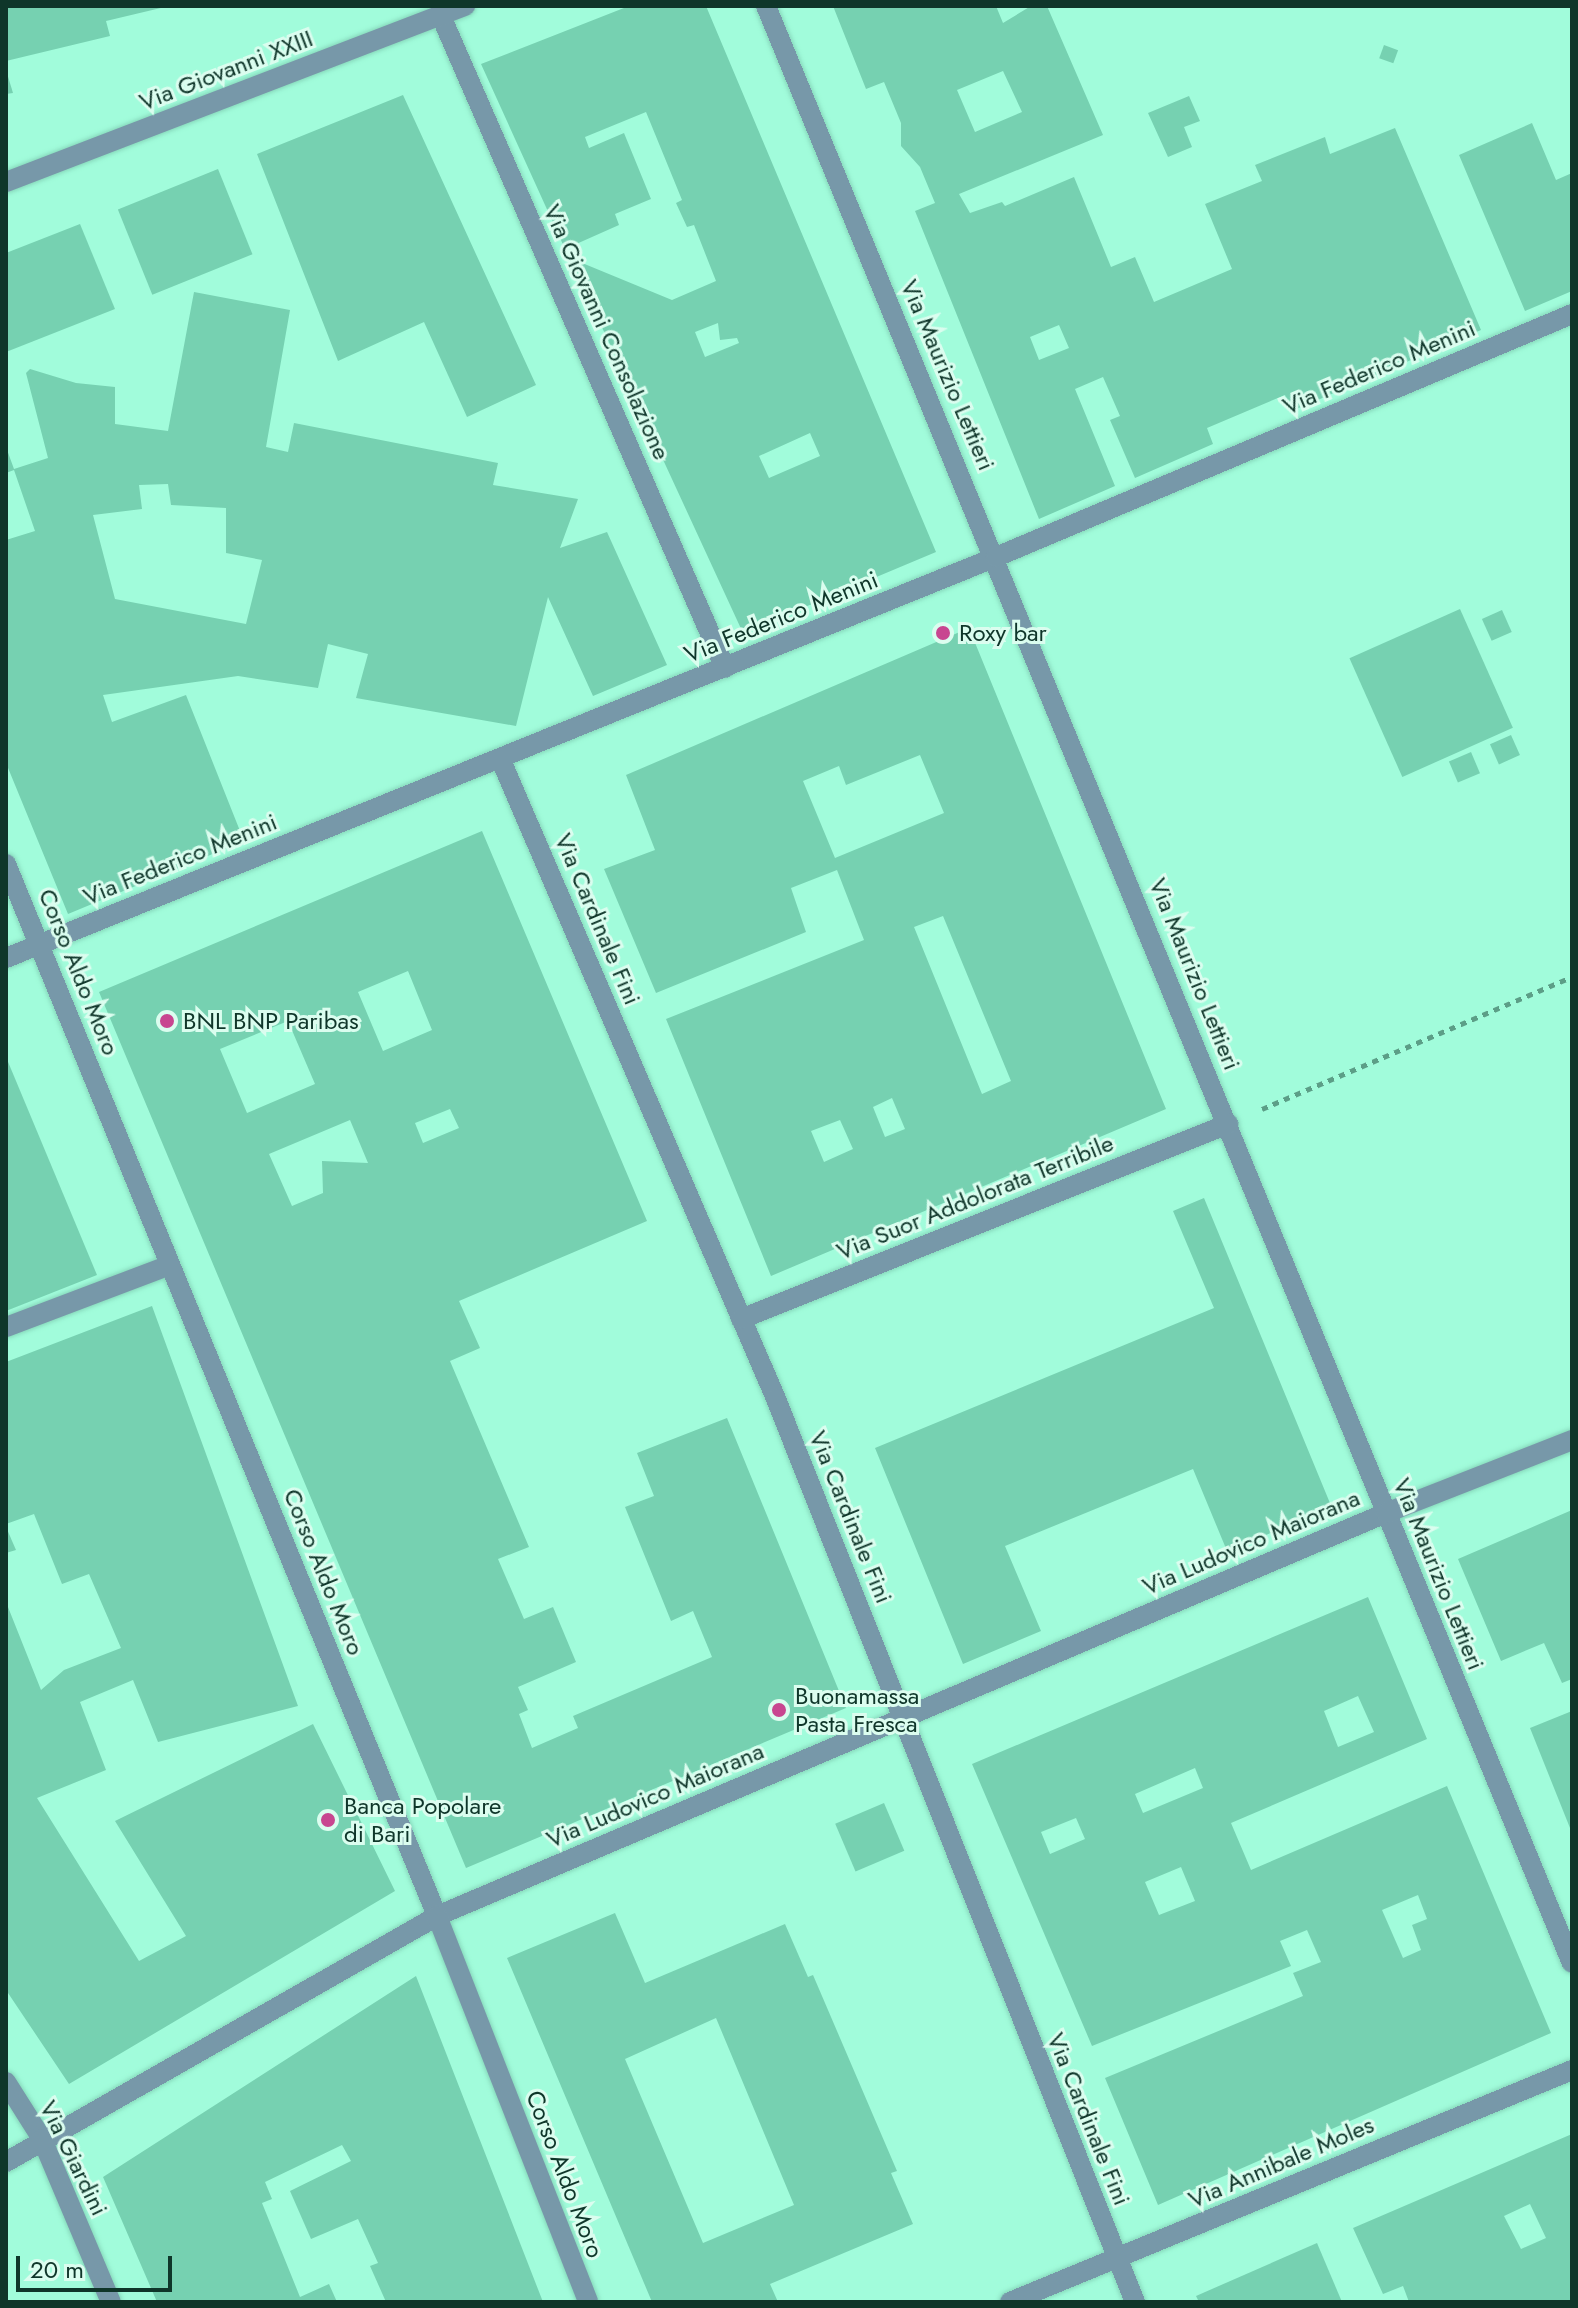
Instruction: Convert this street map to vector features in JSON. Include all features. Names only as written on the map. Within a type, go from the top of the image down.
[{"type":"street","name":"Via Giovanni XXIII","points":[[6,182],[465,6]]},
{"type":"street","name":"Via Maurizio Lettieri","points":[[766,6],[996,557],[1572,1963]]},
{"type":"street","name":"Via Giovanni Consolazione","points":[[441,16],[725,668]]},
{"type":"street","name":"Via Federico Menini","points":[[6,958],[996,557],[1572,314]]},
{"type":"street","name":"Via Cardinale Fini","points":[[500,758],[741,1319],[1135,2302]]},
{"type":"street","name":"Corso Aldo Moro","points":[[6,864],[437,1916],[588,2302]]},
{"type":"street","name":"Via Suor Addolorata Terribile","points":[[741,1319],[1228,1124]]},
{"type":"street","points":[[6,1327],[170,1265]]},
{"type":"street","name":"Via Ludovico Maiorana","points":[[6,2162],[437,1916],[1386,1513],[1572,1440]]},
{"type":"street","name":"Via Annibale Moles","points":[[1010,2302],[1572,2070]]},
{"type":"street","name":"Via Giardini","points":[[6,2082],[42,2139],[111,2302]]},
{"type":"path","points":[[1228,1124],[1572,977]]},
{"type":"building","points":[[6,6],[165,7],[106,21],[110,36],[6,61]]},
{"type":"building","points":[[629,6],[706,6],[936,552],[743,633],[570,258],[672,300],[716,281],[694,225],[687,227],[676,203],[682,200],[646,112],[585,137],[589,148],[624,133],[651,199],[615,214],[619,225],[565,249],[481,64]],"holes":[[[718,323],[720,340],[737,338],[739,343],[705,357],[695,332]],[[810,433],[820,456],[769,478],[759,456]]]},
{"type":"building","points":[[833,6],[996,6],[1003,23],[1031,6],[1047,6],[1103,135],[959,194],[970,213],[1002,202],[1005,206],[1074,177],[1111,267],[1135,257],[1154,302],[1232,269],[1205,204],[1262,181],[1255,165],[1325,137],[1330,154],[1395,128],[1481,330],[1292,411],[1285,395],[1207,428],[1213,444],[1135,478],[1110,420],[1120,416],[1103,377],[1075,389],[1115,486],[1039,519],[915,211],[935,203],[920,167],[901,146],[901,123],[884,82],[866,89]],"holes":[[[1003,71],[1022,112],[975,132],[957,90]],[[1059,325],[1069,348],[1039,360],[1030,337]]]},
{"type":"building","points":[[1384,45],[1398,50],[1393,63],[1379,58]]},
{"type":"building","points":[[6,70],[13,93],[6,94]]},
{"type":"building","points":[[403,95],[536,385],[467,417],[424,322],[338,361],[257,154]]},
{"type":"building","points":[[1189,96],[1200,121],[1184,127],[1192,147],[1168,157],[1148,113]]},
{"type":"building","points":[[1532,123],[1556,180],[1572,173],[1572,291],[1525,311],[1459,155]]},
{"type":"building","points":[[218,169],[252,254],[152,295],[118,209]]},
{"type":"building","points":[[80,224],[115,309],[6,352],[6,253]]},
{"type":"building","points":[[194,292],[290,310],[266,447],[288,452],[294,423],[498,463],[493,485],[578,499],[560,548],[607,532],[667,665],[593,696],[548,597],[516,726],[356,698],[368,654],[328,644],[318,688],[238,676],[103,695],[112,722],[186,695],[244,841],[68,914],[6,763],[6,540],[35,531],[14,470],[6,473],[6,447],[14,469],[48,458],[26,373],[30,369],[76,383],[115,387],[115,424],[168,431]],"holes":[[[168,484],[171,505],[226,508],[226,553],[262,560],[246,624],[115,599],[93,515],[142,509],[139,485]]]},
{"type":"building","points":[[1460,609],[1513,728],[1402,777],[1349,658]]},
{"type":"building","points":[[1502,610],[1512,632],[1492,641],[1482,619]]},
{"type":"building","points":[[969,628],[1166,1109],[771,1276],[666,1019],[864,940],[837,870],[791,888],[806,932],[656,993],[604,869],[655,850],[626,775]],"holes":[[[920,755],[944,813],[835,858],[803,781],[839,766],[846,785]],[[943,916],[1011,1081],[982,1094],[914,927]],[[892,1098],[905,1129],[885,1137],[873,1107]],[[840,1120],[853,1149],[824,1162],[811,1131]]]},
{"type":"building","points":[[1511,735],[1520,755],[1499,764],[1490,744]]},
{"type":"building","points":[[1471,752],[1480,773],[1458,783],[1449,761]]},
{"type":"building","points":[[482,831],[647,1221],[459,1301],[480,1348],[450,1361],[529,1547],[498,1559],[524,1619],[553,1607],[576,1662],[518,1687],[528,1710],[519,1714],[532,1748],[578,1728],[573,1716],[712,1657],[693,1611],[671,1621],[625,1507],[654,1496],[637,1453],[727,1418],[846,1708],[466,1868],[99,992]],"holes":[[[408,971],[432,1030],[383,1051],[358,992]],[[288,1021],[315,1084],[247,1113],[220,1049]],[[450,1109],[459,1128],[423,1143],[415,1123]],[[350,1120],[368,1163],[322,1161],[323,1193],[292,1206],[269,1154]]]},
{"type":"building","points":[[6,1057],[97,1275],[6,1311]]},
{"type":"building","points":[[1204,1198],[1332,1508],[1227,1551],[1193,1469],[1005,1546],[1041,1631],[963,1664],[875,1448],[1214,1308],[1173,1211]]},
{"type":"building","points":[[152,1306],[298,1706],[158,1742],[133,1680],[80,1702],[106,1770],[37,1798],[139,1961],[186,1936],[115,1821],[313,1724],[395,1891],[69,2084],[6,1990],[6,1602],[41,1690],[64,1670],[121,1648],[89,1574],[62,1584],[34,1514],[6,1524],[6,1362]]},
{"type":"building","points":[[1572,1510],[1572,1679],[1562,1683],[1544,1643],[1501,1661],[1458,1559]]},
{"type":"building","points":[[6,1527],[16,1550],[6,1553]]},
{"type":"building","points":[[1368,1597],[1427,1739],[1231,1823],[1251,1870],[1447,1786],[1551,2033],[1158,2205],[1105,2078],[1303,1996],[1293,1973],[1321,1962],[1307,1930],[1280,1941],[1291,1966],[1092,2046],[972,1764]],"holes":[[[1358,1696],[1374,1732],[1338,1747],[1324,1711]],[[1195,1768],[1203,1788],[1143,1813],[1135,1794]],[[1076,1818],[1085,1839],[1050,1854],[1041,1832]],[[1181,1867],[1195,1901],[1159,1915],[1145,1882]],[[1418,1895],[1427,1919],[1412,1925],[1421,1950],[1403,1958],[1382,1910]]]},
{"type":"building","points":[[1572,1711],[1572,1833],[1530,1728]]},
{"type":"building","points":[[884,1803],[904,1851],[856,1872],[835,1824]]},
{"type":"building","points":[[615,1913],[645,1983],[785,1924],[808,1977],[813,1975],[897,2171],[891,2173],[913,2224],[770,2284],[778,2302],[652,2302],[507,1958]],"holes":[[[716,2018],[794,2205],[703,2243],[625,2059]]]},
{"type":"building","points":[[416,1976],[543,2302],[386,2302],[370,2266],[378,2263],[358,2219],[311,2239],[290,2191],[351,2161],[342,2145],[265,2182],[272,2199],[262,2203],[300,2297],[329,2284],[337,2302],[157,2302],[103,2177]]},
{"type":"building","points":[[1572,2134],[1572,2302],[1409,2302],[1403,2286],[1383,2294],[1353,2228]],"holes":[[[1530,2204],[1546,2238],[1521,2249],[1504,2216]]]},
{"type":"building","points":[[1317,2243],[1342,2302],[1199,2302],[1196,2296]]},
{"type":"place","name":"Roxy bar","points":[[943,633]]},
{"type":"place","name":"BNL BNP Paribas","points":[[167,1021]]},
{"type":"place","name":"Buonamassa Pasta Fresca","points":[[779,1710]]},
{"type":"place","name":"Banca Popolare di Bari","points":[[328,1820]]}]
